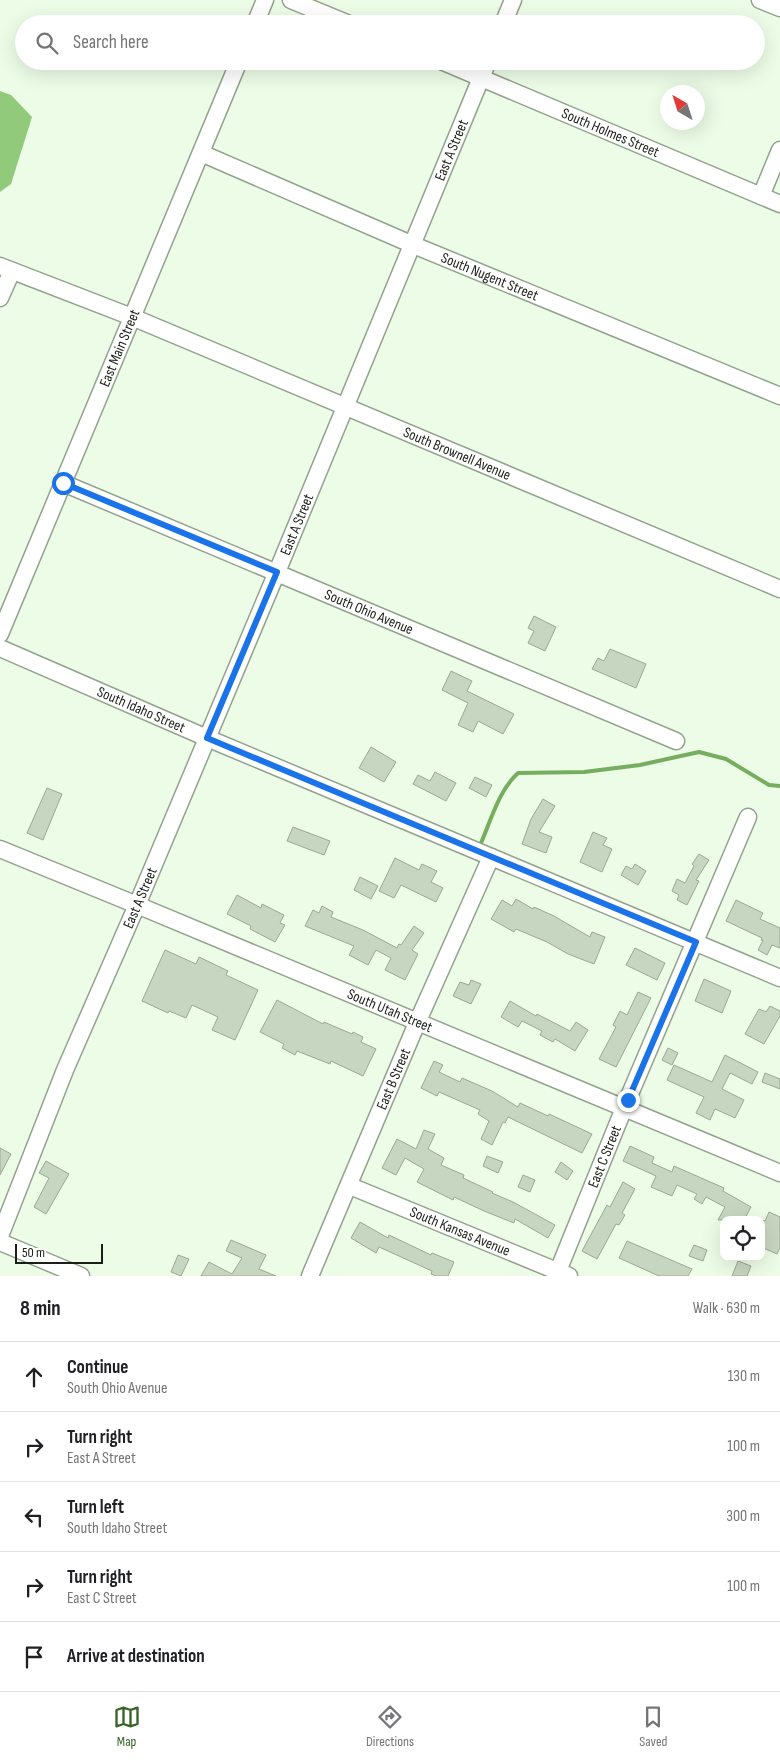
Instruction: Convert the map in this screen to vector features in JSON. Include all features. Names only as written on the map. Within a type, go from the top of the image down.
[{"type":"street","points":[[259,15],[265,0]]},
{"type":"street","points":[[291,0],[327,15]]},
{"type":"street","points":[[507,15],[513,0]]},
{"type":"street","points":[[760,0],[780,8]]},
{"type":"street","name":"East Main Street","points":[[0,634],[235,70]]},
{"type":"street","name":"South Holmes Street","points":[[462,70],[780,204]]},
{"type":"street","name":"East A Street","points":[[0,1236],[66,1070],[277,572],[484,70]]},
{"type":"street","points":[[761,196],[780,150]]},
{"type":"street","name":"South Nugent Street","points":[[201,153],[411,244],[780,396]]},
{"type":"street","points":[[0,298],[6,269]]},
{"type":"street","name":"South Brownell Avenue","points":[[6,269],[132,318],[780,589]]},
{"type":"street","name":"South Ohio Avenue","points":[[63,483],[676,741]]},
{"type":"street","name":"South Idaho Street","points":[[0,648],[207,738],[780,978]]},
{"type":"street","name":"East C Street","points":[[561,1274],[624,1108],[748,817]]},
{"type":"street","name":"South Utah Street","points":[[0,850],[137,905],[780,1173]]},
{"type":"street","name":"East B Street","points":[[310,1276],[350,1186],[417,1023],[490,857]]},
{"type":"street","name":"South Kansas Avenue","points":[[350,1186],[561,1274]]},
{"type":"street","points":[[0,1242],[81,1276]]},
{"type":"green space","points":[[0,91],[11,95],[32,117],[11,184],[0,192]]},
{"type":"building","points":[[534,616],[556,627],[545,651],[528,643],[534,631],[528,628]]},
{"type":"building","points":[[610,649],[646,664],[636,688],[592,669],[598,658],[604,661]]},
{"type":"building","points":[[451,671],[472,681],[467,691],[514,714],[503,734],[478,721],[473,732],[458,725],[468,703],[442,690]]},
{"type":"building","points":[[371,747],[396,762],[384,782],[359,768]]},
{"type":"building","points":[[435,772],[456,783],[446,801],[413,784],[418,775],[430,781]]},
{"type":"building","points":[[475,777],[492,785],[486,797],[469,788]]},
{"type":"building","points":[[47,788],[62,794],[43,840],[27,833]]},
{"type":"building","points":[[543,799],[555,806],[539,832],[552,837],[546,853],[522,844],[531,819]]},
{"type":"building","points":[[293,827],[330,841],[324,855],[287,841]]},
{"type":"building","points":[[593,832],[607,838],[603,845],[612,849],[602,872],[580,862]]},
{"type":"building","points":[[699,854],[709,860],[696,880],[699,881],[687,905],[677,900],[679,895],[672,891],[677,879],[685,883],[694,866],[692,864]]},
{"type":"building","points":[[395,858],[419,870],[422,864],[437,871],[431,882],[443,888],[436,902],[401,885],[394,898],[379,891]]},
{"type":"building","points":[[635,864],[646,871],[638,885],[621,875],[626,866],[632,869]]},
{"type":"building","points":[[360,877],[378,886],[371,899],[354,890]]},
{"type":"building","points":[[237,895],[261,908],[262,904],[284,915],[280,923],[285,925],[275,942],[250,929],[251,926],[227,914]]},
{"type":"building","points":[[516,899],[533,909],[534,907],[554,916],[590,937],[592,932],[605,937],[594,964],[568,954],[547,942],[516,929],[514,932],[491,919],[502,900],[512,906]]},
{"type":"building","points":[[736,900],[763,913],[760,919],[780,928],[780,948],[772,945],[767,955],[758,950],[763,940],[761,940],[762,938],[726,921]]},
{"type":"building","points":[[322,906],[333,912],[331,917],[363,930],[397,948],[414,926],[424,933],[412,950],[418,954],[405,980],[385,970],[391,958],[376,950],[368,965],[349,955],[354,946],[305,926],[313,910],[319,913]]},
{"type":"building","points":[[635,948],[665,963],[657,980],[626,965]]},
{"type":"building","points":[[165,950],[196,964],[199,957],[228,971],[226,975],[258,990],[235,1040],[212,1030],[218,1017],[192,1005],[186,1018],[169,1011],[168,1013],[142,1001]]},
{"type":"building","points":[[704,979],[731,991],[722,1013],[695,1001]]},
{"type":"building","points":[[471,980],[481,984],[471,1004],[453,996],[460,982],[469,985]]},
{"type":"building","points":[[638,992],[651,998],[616,1067],[599,1059],[616,1027],[613,1025],[620,1011],[627,1015]]},
{"type":"building","points":[[277,1000],[323,1024],[324,1022],[363,1037],[361,1042],[376,1049],[363,1076],[331,1061],[330,1064],[297,1051],[295,1055],[282,1048],[284,1044],[260,1032]]},
{"type":"building","points":[[510,1001],[536,1016],[537,1014],[570,1031],[576,1022],[588,1030],[575,1051],[555,1039],[553,1042],[540,1035],[542,1031],[522,1021],[518,1027],[501,1017]]},
{"type":"building","points":[[770,1006],[780,1011],[780,1016],[764,1044],[745,1034],[759,1009],[766,1012]]},
{"type":"building","points":[[668,1048],[678,1053],[672,1065],[662,1060]]},
{"type":"building","points":[[725,1055],[758,1072],[752,1084],[730,1073],[722,1089],[744,1100],[735,1118],[715,1109],[710,1120],[696,1113],[704,1097],[667,1080],[674,1065],[712,1082]]},
{"type":"building","points":[[434,1061],[443,1065],[439,1072],[460,1082],[462,1078],[492,1091],[518,1107],[520,1103],[592,1134],[582,1153],[508,1117],[505,1123],[503,1122],[492,1145],[481,1139],[489,1121],[478,1114],[480,1110],[439,1092],[437,1096],[421,1088]]},
{"type":"building","points":[[765,1073],[780,1079],[780,1089],[762,1082]]},
{"type":"building","points":[[424,1130],[435,1134],[428,1149],[444,1158],[441,1165],[464,1175],[463,1178],[555,1225],[548,1238],[515,1219],[514,1223],[454,1197],[453,1200],[417,1182],[424,1169],[405,1158],[396,1175],[382,1168],[397,1139],[416,1149]]},
{"type":"building","points":[[630,1146],[654,1157],[652,1163],[672,1172],[674,1166],[724,1188],[723,1191],[751,1207],[746,1216],[720,1216],[725,1207],[706,1197],[702,1204],[694,1199],[697,1194],[677,1185],[672,1196],[651,1187],[656,1176],[623,1161]]},
{"type":"building","points":[[0,1148],[11,1154],[0,1175]]},
{"type":"building","points":[[487,1156],[503,1162],[498,1173],[483,1166]]},
{"type":"building","points":[[46,1161],[69,1174],[46,1214],[34,1207],[49,1178],[39,1173]]},
{"type":"building","points":[[561,1162],[573,1171],[567,1180],[555,1172]]},
{"type":"building","points":[[523,1175],[535,1180],[530,1192],[518,1187]]},
{"type":"building","points":[[623,1182],[635,1189],[622,1213],[625,1215],[619,1225],[616,1224],[597,1259],[582,1251],[607,1205],[610,1207]]},
{"type":"building","points":[[769,1212],[780,1217],[780,1248],[777,1254],[765,1249],[765,1221]]},
{"type":"building","points":[[360,1222],[388,1238],[389,1235],[431,1255],[432,1253],[454,1262],[448,1276],[431,1274],[432,1271],[379,1247],[376,1253],[351,1238]]},
{"type":"building","points":[[231,1240],[266,1255],[259,1269],[276,1276],[201,1276],[209,1262],[232,1274],[242,1258],[226,1251]]},
{"type":"building","points":[[627,1241],[692,1269],[688,1276],[659,1276],[619,1258]]},
{"type":"building","points":[[694,1245],[707,1250],[703,1261],[689,1256]]},
{"type":"building","points":[[178,1255],[189,1259],[181,1276],[171,1272]]},
{"type":"building","points":[[738,1261],[751,1266],[747,1276],[732,1276]]},
{"type":"waterway","points":[[481,843],[501,797],[511,780],[518,773],[584,772],[640,765],[699,752],[726,759],[769,785],[780,786]]},
{"type":"route","points":[[63,483],[277,572],[207,738],[696,942],[628,1100]]}]
